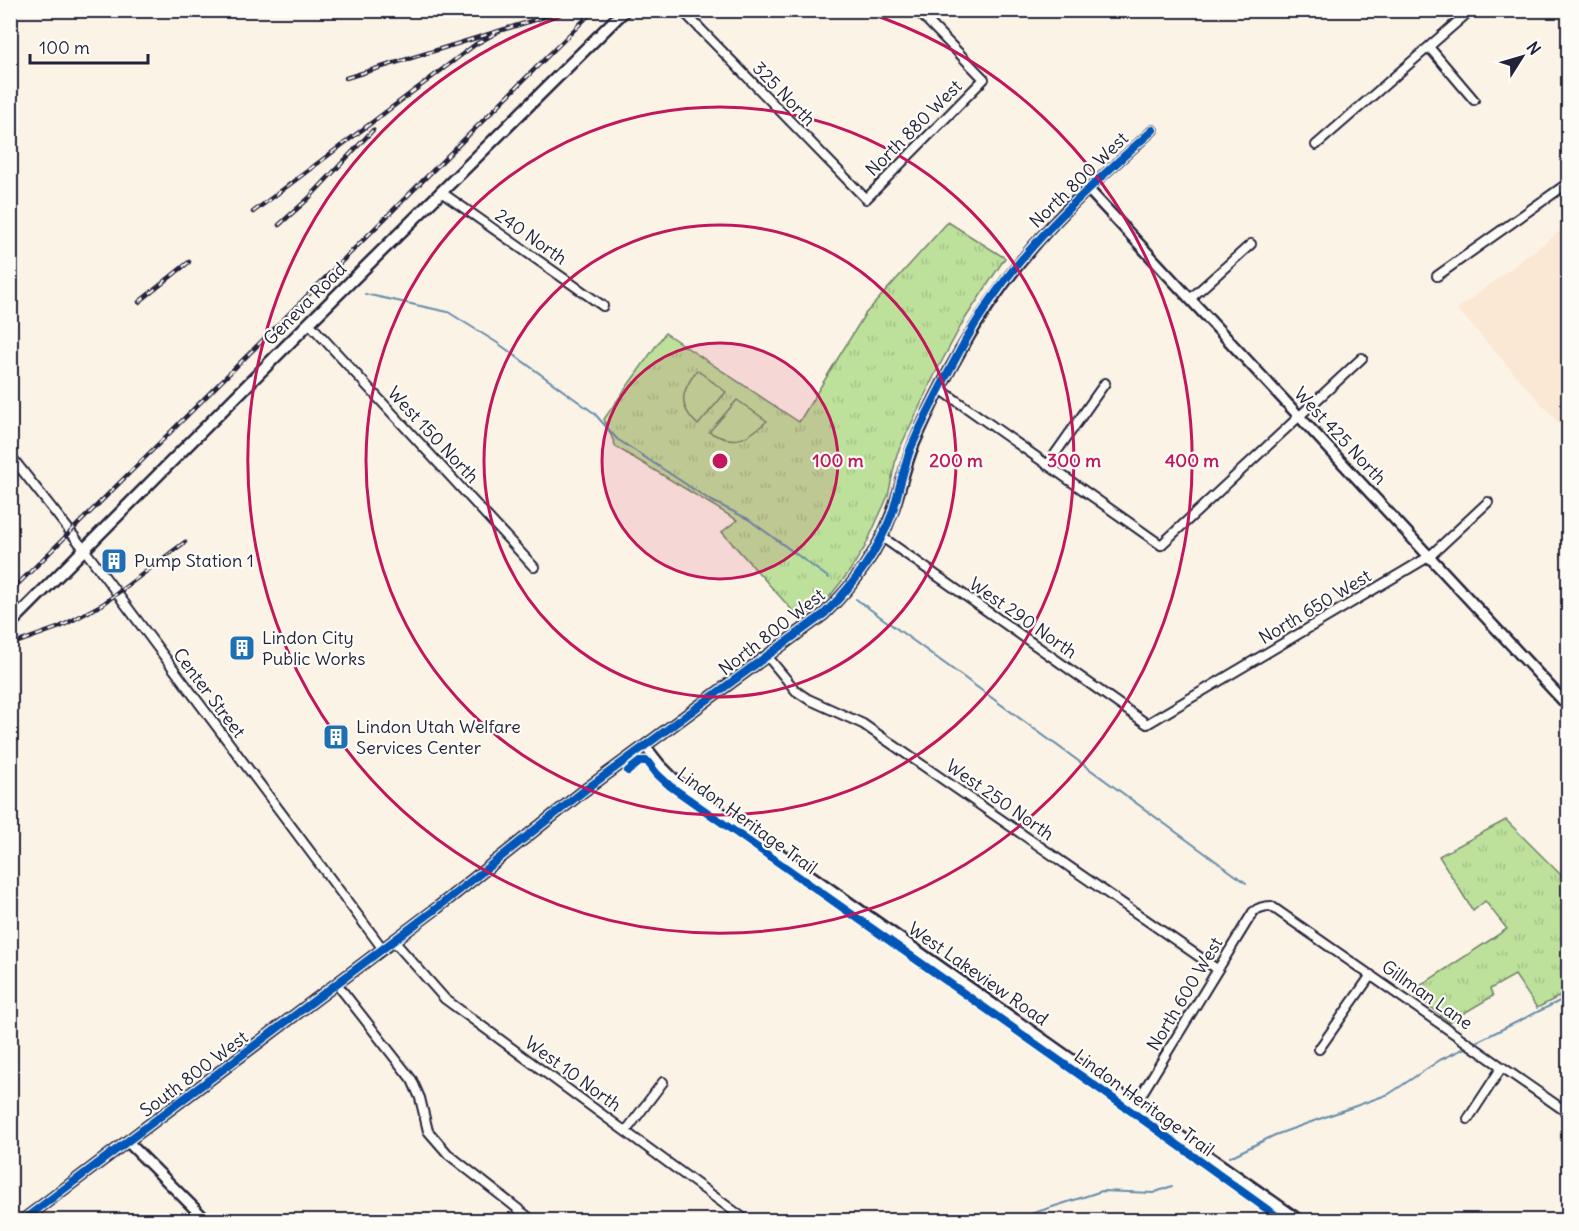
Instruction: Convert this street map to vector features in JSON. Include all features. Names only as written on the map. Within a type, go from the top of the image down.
[{"type":"main road","name":"Geneva Road","points":[[10,624],[625,10]]},
{"type":"street","name":"325 North","points":[[681,10],[866,199]]},
{"type":"street","name":"North 880 West","points":[[866,199],[984,80],[917,10]]},
{"type":"street","points":[[1316,145],[1471,10]]},
{"type":"street","points":[[1429,47],[1474,100]]},
{"type":"street","name":"North 800 West","points":[[383,949],[645,746],[824,614],[845,594],[882,537],[899,492],[910,450],[962,345],[1005,281],[1049,228],[1153,130]]},
{"type":"street","points":[[1437,276],[1569,183]]},
{"type":"street","name":"West 425 North","points":[[1088,189],[1569,706]]},
{"type":"street","name":"240 North","points":[[441,192],[603,306]]},
{"type":"street","points":[[1190,299],[1251,244]]},
{"type":"street","name":"West 150 North","points":[[309,323],[534,567]]},
{"type":"street","points":[[940,389],[1161,545],[1362,358]]},
{"type":"street","points":[[1048,464],[1105,382]]},
{"type":"street","name":"Center Street","points":[[10,455],[84,549],[383,949]]},
{"type":"street","name":"North 650 West","points":[[1147,724],[1430,556],[1488,502]]},
{"type":"street","name":"West 290 North","points":[[882,537],[1147,724]]},
{"type":"street","name":"West 250 North","points":[[768,657],[796,691],[863,724],[1217,969]]},
{"type":"street","name":"West Lakeview Road","points":[[645,746],[674,779],[1299,1221]]},
{"type":"street","name":"North 600 West","points":[[1135,1105],[1253,912],[1267,906]]},
{"type":"street","name":"Gillman Lane","points":[[1267,906],[1271,906],[1569,1113]]},
{"type":"street","name":"West 10 North","points":[[393,940],[445,999],[746,1221]]},
{"type":"street","name":"South 800 West","points":[[23,1221],[383,949]]},
{"type":"street","points":[[1319,1048],[1371,975]]},
{"type":"street","points":[[338,984],[412,1080],[420,1098],[428,1131],[448,1154],[532,1221]]},
{"type":"street","points":[[1468,1119],[1502,1068]]},
{"type":"street","points":[[626,1131],[663,1082]]},
{"type":"street","points":[[128,1142],[206,1221]]},
{"type":"shaded area","points":[[1568,225],[1568,434],[1457,309]]},
{"type":"green space","points":[[948,222],[1005,258],[963,322],[935,374],[897,454],[888,496],[865,547],[830,596],[801,620],[722,532],[737,520],[616,447],[604,419],[665,333],[799,422],[865,314]]},
{"type":"green space","points":[[697,370],[726,392],[698,425],[684,405],[687,385]]},
{"type":"green space","points":[[737,400],[767,421],[753,433],[740,439],[726,439],[709,432]]},
{"type":"green space","points":[[1506,820],[1568,882],[1568,992],[1537,1008],[1515,975],[1490,989],[1493,996],[1449,1022],[1412,991],[1507,929],[1485,901],[1473,911],[1439,856]]},
{"type":"waterway","points":[[365,294],[448,312],[499,344],[594,413],[617,439],[710,500],[748,519],[829,578]]},
{"type":"waterway","points":[[856,599],[1246,883]]},
{"type":"waterway","points":[[1474,1043],[1568,997]]},
{"type":"waterway","points":[[1230,1157],[1275,1135],[1389,1094],[1440,1060],[1469,1046]]},
{"type":"waterway","points":[[1012,1220],[1102,1191],[1153,1193],[1172,1186]]},
{"type":"railway","points":[[346,78],[567,10]]},
{"type":"railway","points":[[10,592],[594,10]]},
{"type":"railway","points":[[253,212],[476,44],[496,33]]},
{"type":"railway","points":[[279,225],[308,199],[373,130]]},
{"type":"railway","points":[[139,302],[189,262]]},
{"type":"railway","points":[[10,645],[60,627],[103,604],[185,542]]},
{"type":"cycle path","points":[[23,1220],[437,908],[585,790],[824,614],[855,580],[879,542],[892,514],[911,448],[942,384],[980,315],[1001,285],[1048,230],[1153,130]]},
{"type":"cycle path","name":"Lindon Heritage Trail","points":[[628,771],[641,761],[647,761],[670,786],[1282,1220]]},
{"type":"place","name":"Pump Station 1","points":[[114,561]]},
{"type":"place","name":"Lindon City Public Works","points":[[242,648]]},
{"type":"place","name":"Lindon Utah Welfare Services Center","points":[[336,737]]}]
